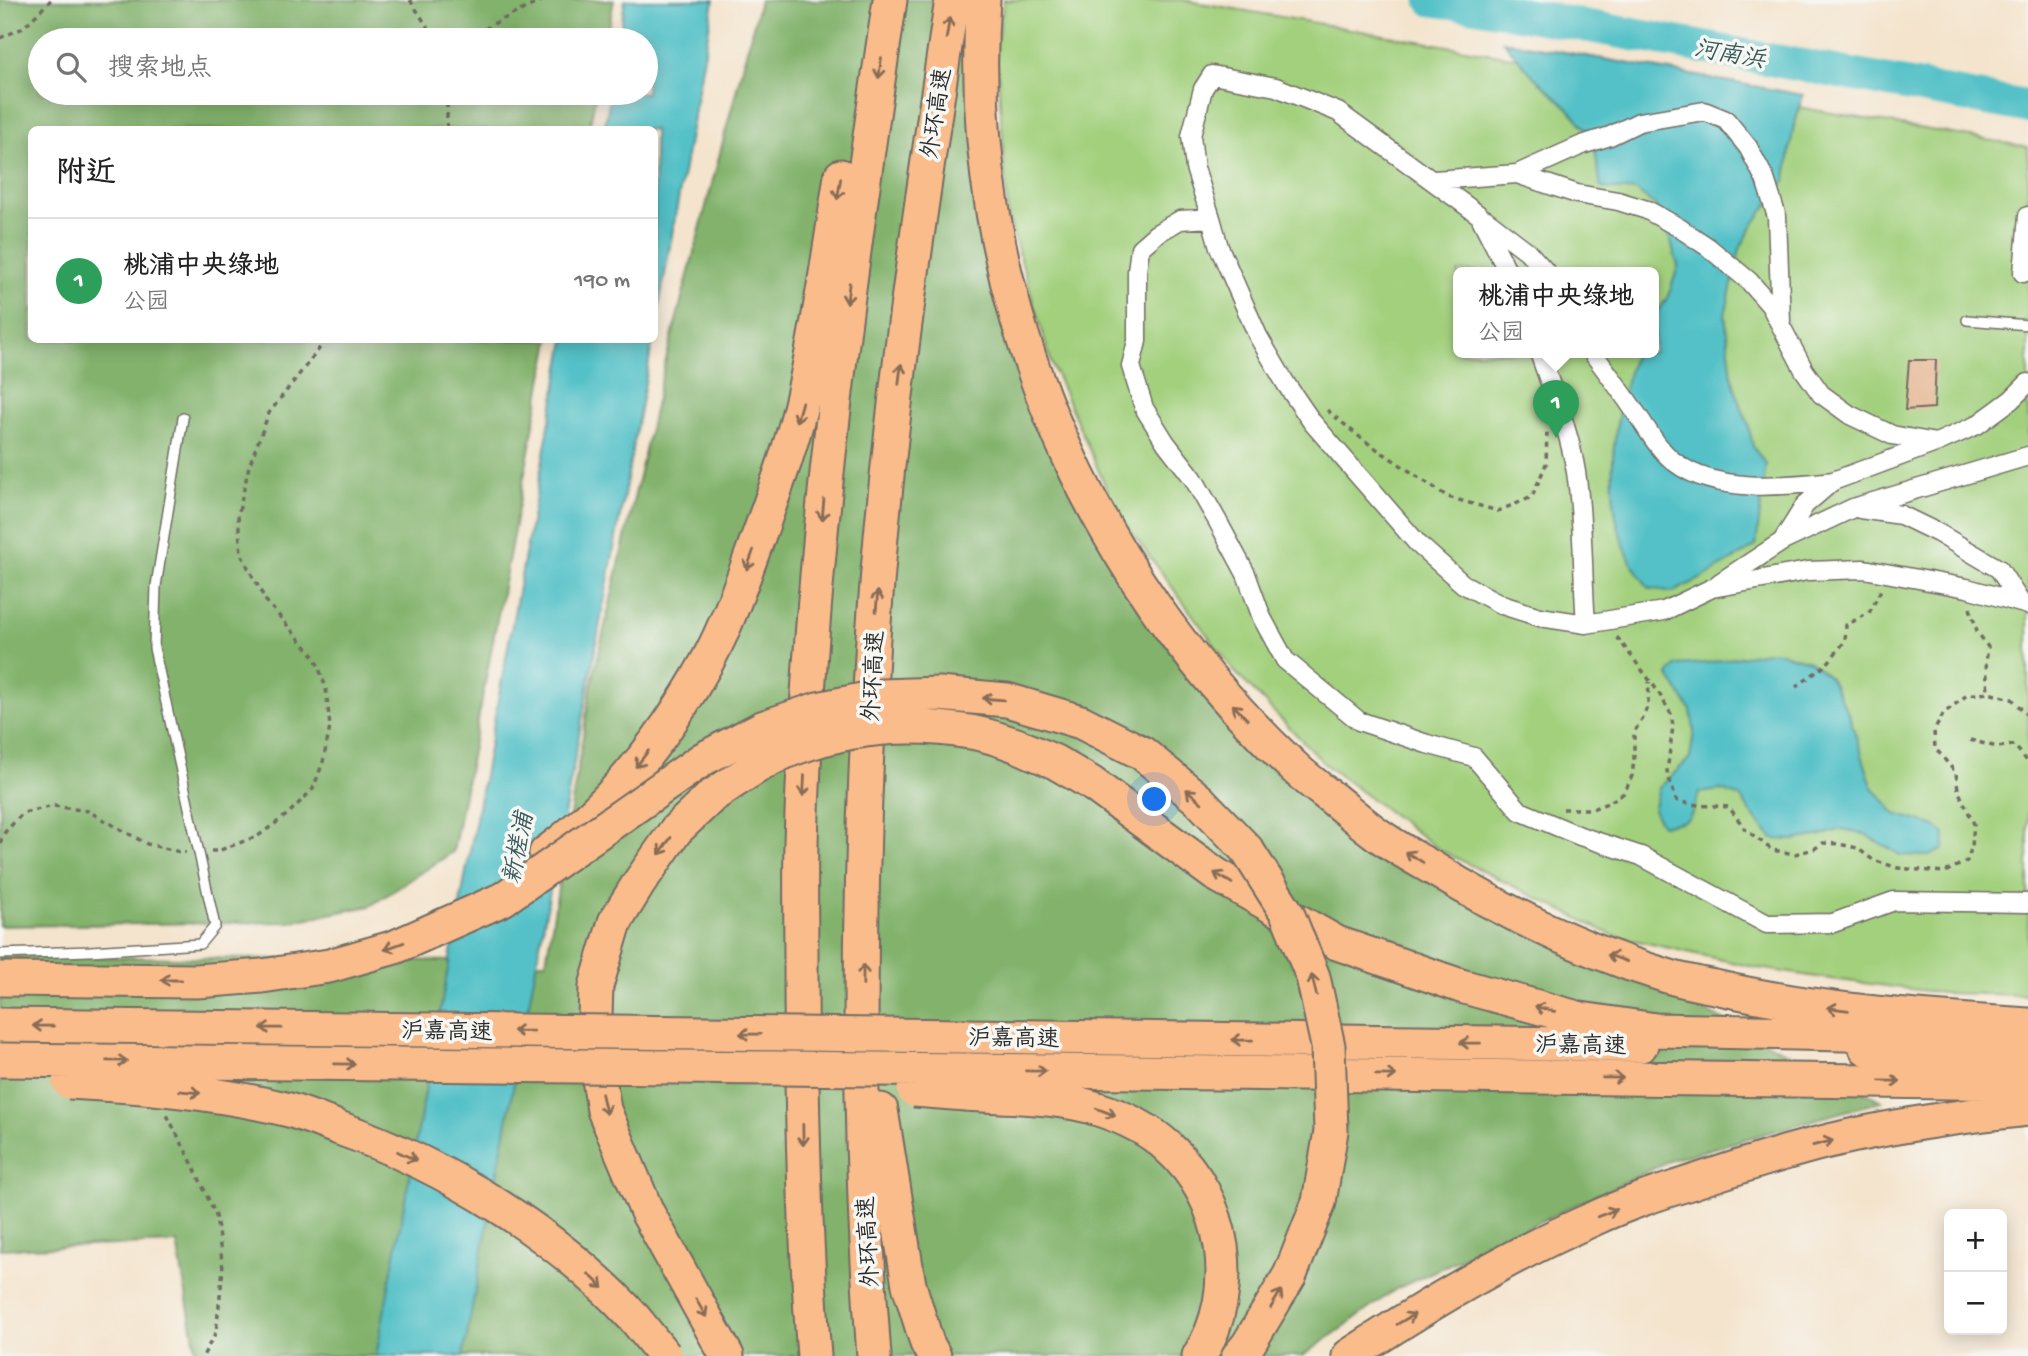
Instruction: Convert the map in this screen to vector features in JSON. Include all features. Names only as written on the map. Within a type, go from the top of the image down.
[{"type":"highway","points":[[457,919],[564,840],[623,784],[669,725],[709,659],[731,611],[782,473],[803,399],[819,318],[867,0]]},
{"type":"highway","points":[[814,1356],[806,1243],[801,1045],[801,843],[812,634],[829,442],[859,206],[890,0]]},
{"type":"highway","name":"外环高速","points":[[874,1356],[866,1243],[862,1043],[864,841],[873,637],[891,447],[913,270],[952,0]]},
{"type":"highway","points":[[983,0],[980,96],[987,174],[1003,268],[1029,361],[1066,451],[1099,516],[1156,608],[1224,696],[1295,768],[1380,836],[1473,893],[1572,942],[1668,977],[1782,1002],[1872,1013],[2028,1025]]},
{"type":"highway","points":[[0,979],[197,981],[262,976],[329,966],[395,947],[503,899],[703,760],[762,728],[818,709],[883,696],[939,694],[1007,701],[1081,722],[1142,753],[1199,800],[1247,850],[1287,913],[1313,977],[1328,1046],[1331,1131],[1319,1202],[1290,1275],[1239,1356]]},
{"type":"highway","points":[[727,1356],[646,1212],[604,1110],[594,1048],[596,986],[615,922],[676,830],[712,796],[755,768],[794,748],[841,734],[881,727],[924,726],[971,732],[1016,745],[1055,762],[1091,783],[1215,874],[1337,943],[1461,986],[1581,1019],[1656,1030],[2028,1037]]},
{"type":"highway","name":"沪嘉高速","points":[[0,1026],[2028,1050]]},
{"type":"highway","points":[[862,1043],[877,1083],[909,1285],[927,1343],[934,1356]]},
{"type":"highway","name":"沪嘉高速","points":[[0,1060],[587,1066],[967,1082],[2028,1083]]},
{"type":"highway","points":[[0,1077],[124,1085],[207,1094],[290,1111],[380,1142],[456,1180],[522,1222],[583,1269],[634,1318],[665,1356]]},
{"type":"highway","points":[[967,1082],[1096,1108],[1134,1123],[1168,1147],[1196,1178],[1215,1218],[1224,1260],[1222,1303],[1208,1342],[1199,1356]]},
{"type":"highway","points":[[1349,1356],[1398,1324],[1524,1252],[1594,1218],[1668,1190],[1748,1163],[1840,1138],[1977,1114],[2028,1109]]},
{"type":"street","points":[[1541,267],[1527,251],[1434,180],[1338,112],[1276,87],[1212,75],[1203,89],[1191,136],[1195,168],[1219,247],[1258,336],[1312,422],[1418,544],[1464,584],[1502,605],[1540,617],[1586,624],[1664,611],[1712,588],[1783,541],[1853,508],[2026,458]]},
{"type":"street","points":[[1434,180],[1517,174],[1639,122],[1704,111],[1726,120],[1748,147],[1765,179],[1777,217],[1781,325]]},
{"type":"street","points":[[1517,174],[1577,194],[1618,201],[1647,210],[1678,227],[1708,247],[1749,281],[1770,305],[1804,370],[1821,394],[1850,415],[1892,435],[1936,443]]},
{"type":"street","points":[[1479,215],[1505,267]]},
{"type":"street","points":[[2023,273],[2028,216]]},
{"type":"street","points":[[1211,218],[1180,220],[1156,234],[1140,248],[1137,271],[1137,341],[1131,366],[1144,408],[1193,478],[1211,509],[1246,574],[1262,618],[1285,660],[1359,721],[1474,757],[1520,811],[1580,836],[1642,856],[1767,924],[1833,923],[1894,901],[2028,903]]},
{"type":"street","points":[[1541,358],[1565,420],[1576,471],[1586,624]]},
{"type":"street","points":[[1596,358],[1653,439],[1676,463],[1701,476],[1731,483],[1774,487],[1833,481],[1936,443],[1977,425],[2011,400],[2028,383]]},
{"type":"street","points":[[1783,541],[1805,505],[1833,481]]},
{"type":"street","points":[[1853,508],[1901,515],[1938,533],[1999,569],[2024,604]]},
{"type":"street","points":[[1712,588],[1808,572],[1864,569],[1967,588],[2024,604]]},
{"type":"lane","points":[[1967,320],[2028,325]]},
{"type":"lane","points":[[0,954],[200,944],[215,926],[154,649],[156,586],[183,418]]},
{"type":"path","points":[[0,38],[23,28],[51,0]]},
{"type":"path","points":[[410,0],[428,28]]},
{"type":"path","points":[[486,28],[543,0]]},
{"type":"path","points":[[447,105],[447,126]]},
{"type":"path","points":[[0,842],[5,832],[23,813],[54,806],[88,811],[147,844],[180,852],[218,851],[258,836],[288,814],[313,789],[323,762],[330,727],[326,688],[315,657],[266,601],[242,554],[238,516],[249,466],[269,413],[324,343]]},
{"type":"path","points":[[1322,405],[1362,439],[1448,497],[1498,511],[1532,496],[1546,464],[1547,427]]},
{"type":"path","points":[[1796,687],[1827,664],[1845,641],[1846,625],[1869,613],[1880,591],[1898,575]]},
{"type":"path","points":[[1967,588],[1969,607],[1977,631],[1989,647],[1986,662],[1988,693]]},
{"type":"path","points":[[1605,621],[1657,690],[1671,714],[1673,726],[1667,772],[1676,800],[1686,804],[1729,807],[1745,829],[1772,850],[1795,854],[1824,843],[1839,844],[1857,848],[1873,860],[1898,868],[1945,872],[1967,861],[1972,846],[1974,824],[1958,790],[1955,773],[1936,748],[1934,731],[1944,713],[1967,695],[1988,693],[2012,699],[2028,716]]},
{"type":"path","points":[[1560,810],[1592,809],[1624,793],[1632,776],[1634,732],[1648,704],[1649,680]]},
{"type":"path","points":[[1970,740],[1997,747],[2014,745],[2028,762]]},
{"type":"path","points":[[168,1102],[167,1116],[216,1216],[223,1269],[216,1332],[203,1356]]},
{"type":"green space","points":[[0,0],[614,0],[608,28],[28,28],[28,105],[594,105],[590,126],[28,126],[28,343],[549,343],[453,852],[370,906],[289,922],[0,926]]},
{"type":"green space","points":[[760,0],[964,0],[983,218],[1010,354],[1063,473],[1139,607],[1236,738],[1344,827],[1882,1101],[1674,1159],[1396,1289],[1303,1356],[197,1356],[177,1243],[0,1249],[0,956],[546,962],[591,687],[664,367]]},
{"type":"green space","points":[[1004,0],[1183,0],[2028,147],[2028,995],[1942,993],[1823,978],[1758,968],[1612,935],[1440,850],[1327,766],[1234,671],[1117,512],[1052,365],[1008,216],[996,46]]},
{"type":"water","points":[[625,0],[714,0],[658,312],[658,126],[605,126],[609,105],[658,105],[658,28],[621,28]]},
{"type":"water","points":[[1503,41],[1803,95],[1793,130],[1786,179],[1751,228],[1740,249],[1725,315],[1732,377],[1748,423],[1753,447],[1766,464],[1756,546],[1673,592],[1649,588],[1631,562],[1615,511],[1613,457],[1621,404],[1633,358],[1659,358],[1659,310],[1668,297],[1678,266],[1656,206],[1636,191],[1601,188],[1593,137],[1568,108],[1534,77]]},
{"type":"water","name":"新槎浦","points":[[564,343],[652,343],[463,1356],[376,1356]]},
{"type":"water","points":[[1773,651],[1810,661],[1830,678],[1849,715],[1872,786],[1895,814],[1933,825],[1945,834],[1944,849],[1929,856],[1900,855],[1865,834],[1842,829],[1794,840],[1773,839],[1740,797],[1721,790],[1699,793],[1694,809],[1685,821],[1662,825],[1653,810],[1659,788],[1690,758],[1694,731],[1691,710],[1668,675],[1677,665],[1706,663]]},
{"type":"building","points":[[1909,360],[1936,360],[1934,408],[1905,410]]},
{"type":"waterway","name":"河南浜","points":[[1432,0],[1478,6],[2028,107]]},
{"type":"place","name":"桃浦中央绿地","points":[[1556,438]]}]
